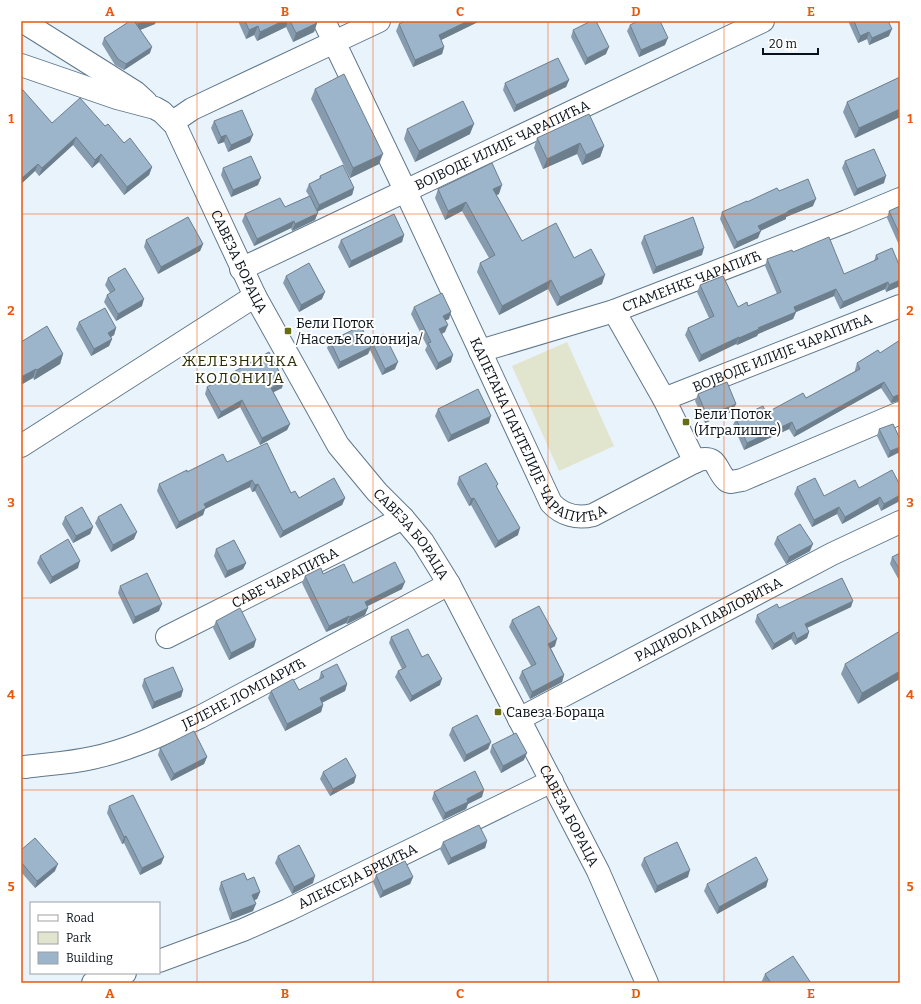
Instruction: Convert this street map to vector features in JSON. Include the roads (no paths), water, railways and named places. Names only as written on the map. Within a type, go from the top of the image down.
[{"type":"street","name":"САВЕЗА БОРАЦА","points":[[22,21],[135,92],[144,99],[149,106]]},
{"type":"street","name":"КАПЕТАНА ПАНТЕЛИЈЕ ЧАРАПИЋА","points":[[324,21],[406,192],[551,503],[556,508],[562,512],[577,516],[585,517],[593,515],[695,462],[705,459],[713,461],[724,478],[731,482],[735,482],[899,413]]},
{"type":"street","points":[[173,122],[192,109],[379,21]]},
{"type":"street","name":"ВОЈВОДЕ ИЛИЈЕ ЧАРАПИЋА","points":[[242,269],[763,21]]},
{"type":"street","name":"САВЕЗА БОРАЦА","points":[[21,65],[117,98],[149,106],[162,112],[173,122],[255,296],[338,445],[377,492],[403,518],[423,542],[449,584],[598,871],[647,983]]},
{"type":"street","name":"СТАМЕНКЕ ЧАРАПИЋ","points":[[480,351],[614,311],[847,222],[900,199]]},
{"type":"street","points":[[21,446],[255,296]]},
{"type":"street","name":"ВОЈВОДЕ ИЛИЈЕ ЧАРАПИЋА","points":[[664,399],[900,306]]},
{"type":"street","points":[[614,311],[664,399],[695,462]]},
{"type":"street","name":"САВЕ ЧАРАПИЋА","points":[[167,637],[403,518]]},
{"type":"street","name":"РАДИВОЈА ПАВЛОВИЋА","points":[[518,719],[832,554],[900,522]]},
{"type":"street","name":"ЈЕЛЕНЕ ЛОМПАРИЋ","points":[[25,766],[91,758],[114,752],[167,732],[449,584]]},
{"type":"street","name":"АЛЕКСЕЈА БРКИЋА","points":[[160,961],[243,930],[288,910],[552,781]]},
{"type":"street","points":[[93,983],[122,974]]},
{"type":"place","name":"Бели Поток /Насеље Колонија/","points":[[288,331]]},
{"type":"place","name":"Бели Поток (Игралиште)","points":[[686,422]]},
{"type":"place","name":"Савеза Бораца","points":[[498,712]]},
{"type":"district","name":"ЖЕЛЕЗНИЧКА КОЛОНИЈА","points":[[240,370]]}]
